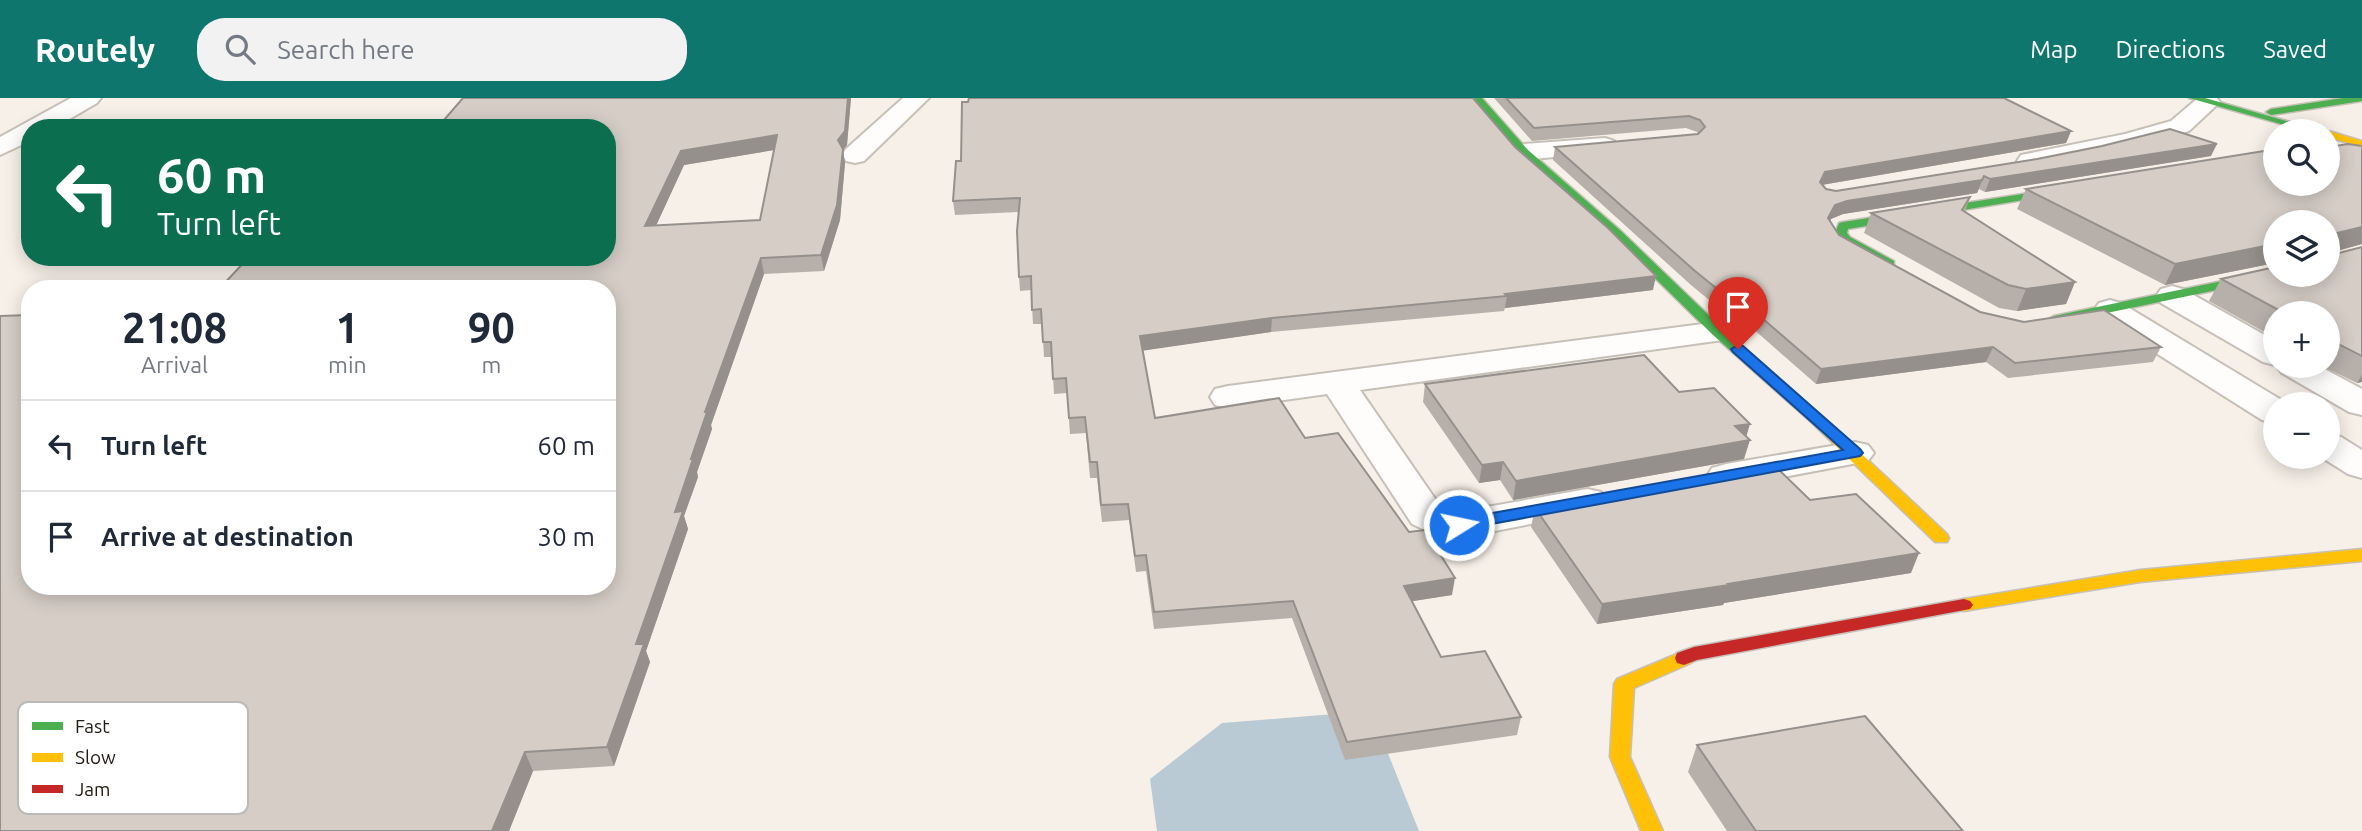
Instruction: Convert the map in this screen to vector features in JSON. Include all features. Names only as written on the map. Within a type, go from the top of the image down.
[{"type":"street","points":[[51,119],[89,98]]},
{"type":"street","points":[[855,155],[917,98]]},
{"type":"street","points":[[1477,98],[1524,152],[1617,234],[1718,332],[1855,453],[1941,538]]},
{"type":"street","points":[[2259,114],[2362,98]]},
{"type":"street","points":[[2004,165],[2129,141],[2180,126],[2201,100],[2276,119]]},
{"type":"street","points":[[0,147],[21,136]]},
{"type":"street","points":[[2340,138],[2362,144]]},
{"type":"street","points":[[1524,152],[1632,144]]},
{"type":"street","points":[[2340,153],[2362,157]]},
{"type":"street","points":[[1905,272],[1846,240],[1841,233],[1843,226],[2088,187]]},
{"type":"street","points":[[2044,322],[2263,277]]},
{"type":"street","points":[[2172,296],[2263,348]]},
{"type":"street","points":[[2110,310],[2263,405]]},
{"type":"street","points":[[1228,397],[1718,332]]},
{"type":"street","points":[[2315,378],[2362,404]]},
{"type":"street","points":[[1336,381],[1426,515],[1441,522],[1459,525],[1622,495]]},
{"type":"street","points":[[2340,452],[2362,466]]},
{"type":"street","points":[[1691,482],[1855,453]]},
{"type":"street","points":[[1652,831],[1620,757],[1624,684],[1695,654],[1845,625],[2140,576],[2362,555]]},
{"type":"water","points":[[1371,711],[1419,831],[1157,831],[1150,779],[1222,723]]},
{"type":"building","points":[[463,98],[848,98],[845,131],[838,140],[843,149],[837,205],[821,255],[761,258],[705,412],[675,512],[683,511],[636,644],[644,644],[607,747],[525,752],[492,831],[0,831],[0,316],[21,315],[21,595],[616,595],[616,280],[227,280],[241,266],[616,266],[616,119],[445,119]],"holes":[[[777,135],[760,220],[645,226],[681,151]]]},
{"type":"building","points":[[969,98],[1473,98],[1515,147],[1608,228],[1656,276],[1505,294],[1507,296],[1272,318],[1140,336],[1155,418],[1279,398],[1305,438],[1338,433],[1409,532],[1425,530],[1455,578],[1404,586],[1441,657],[1485,651],[1521,717],[1347,742],[1293,601],[1154,612],[1146,555],[1135,556],[1128,504],[1101,505],[1097,462],[1090,462],[1085,417],[1069,418],[1066,378],[1053,379],[1051,342],[1043,342],[1041,309],[1032,310],[1031,276],[1019,277],[1017,231],[1020,198],[953,201],[956,161],[961,161],[962,102],[968,102]]},
{"type":"building","points":[[1506,98],[2004,98],[2071,131],[1825,172],[1820,182],[1826,189],[1836,191],[2037,159],[2170,129],[2217,144],[1990,179],[1984,176],[1982,180],[1847,201],[1835,205],[1828,218],[1839,235],[1980,312],[2024,322],[2104,310],[2161,347],[2015,363],[1993,347],[1821,369],[1755,312],[1747,313],[1695,271],[1555,147],[1698,134],[1705,127],[1700,120],[1689,116],[1534,128]]},
{"type":"building","points":[[2340,145],[2362,146],[2362,227],[2340,232],[2340,210],[2263,210],[2263,246],[2175,264],[2026,189],[2263,151],[2263,196],[2340,196]]},
{"type":"building","points":[[1970,197],[1962,210],[2075,282],[2026,289],[2008,285],[1871,213]]},
{"type":"building","points":[[2362,247],[2362,356],[2340,345],[2340,301],[2263,302],[2221,279],[2263,270],[2263,287],[2340,287],[2340,253]]},
{"type":"building","points":[[1644,355],[1679,392],[1714,388],[1750,424],[1735,426],[1750,440],[1516,481],[1503,462],[1482,465],[1425,384]]},
{"type":"building","points":[[1773,464],[1810,500],[1856,494],[1919,553],[1602,604],[1535,508]]},
{"type":"building","points":[[1865,716],[1963,831],[1756,831],[1697,745]]},
{"type":"traffic: fast","points":[[1477,98],[1524,152],[1617,234],[1718,332],[1815,418]]},
{"type":"traffic: fast","points":[[2194,98],[2272,119]]},
{"type":"traffic: fast","points":[[2271,112],[2362,98]]},
{"type":"traffic: fast","points":[[1890,264],[1846,240],[1841,233],[1843,226],[2074,189]]},
{"type":"traffic: fast","points":[[2054,320],[2263,276]]},
{"type":"traffic: slow","points":[[2340,138],[2362,144]]},
{"type":"traffic: slow","points":[[1815,418],[1941,538]]},
{"type":"traffic: slow","points":[[1964,605],[2140,576],[2362,555]]},
{"type":"traffic: slow","points":[[1652,831],[1620,757],[1624,684],[1684,658]]},
{"type":"traffic: jam","points":[[1684,658],[1964,605]]},
{"type":"route","points":[[1459,525],[1855,453],[1738,349]]}]
